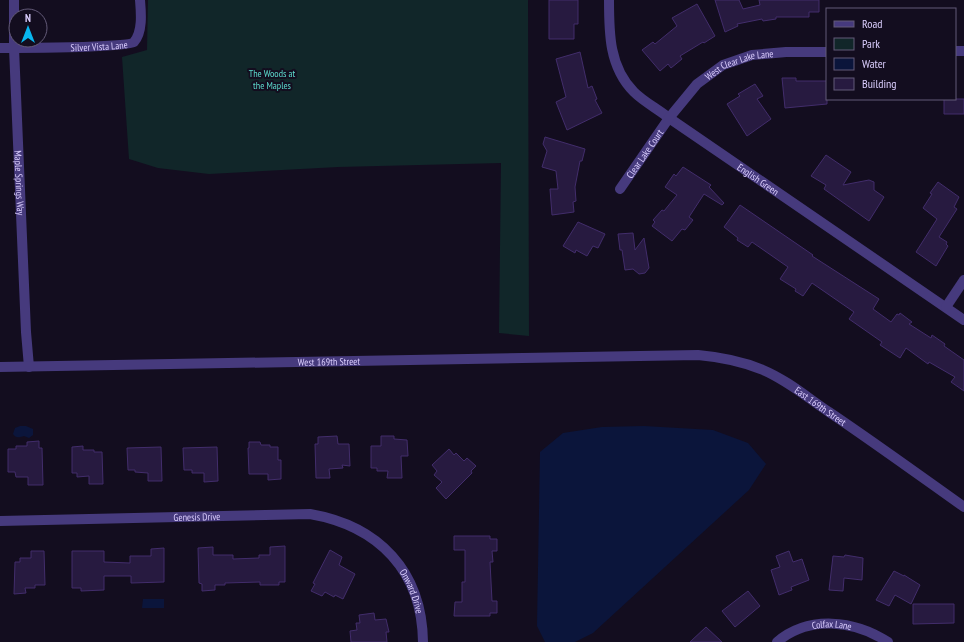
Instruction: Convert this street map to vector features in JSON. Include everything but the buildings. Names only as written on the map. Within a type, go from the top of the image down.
[{"type":"street","name":"Silver Vista Lane","points":[[48,47],[110,46],[130,44],[134,42],[138,32],[141,15],[140,0]]},
{"type":"street","name":"English Green","points":[[609,0],[609,36],[613,56],[622,76],[634,92],[669,118],[964,320]]},
{"type":"street","name":"Maple Springs Way","points":[[17,48],[26,332],[29,367]]},
{"type":"street","name":"West Clear Lake Lane","points":[[669,118],[698,84],[723,65],[752,55],[786,52],[826,52]]},
{"type":"street","name":"Clear Lake Court","points":[[620,189],[669,118]]},
{"type":"street","points":[[946,307],[964,280]]},
{"type":"street","name":"East 169th Street","points":[[657,356],[698,355],[718,357],[743,362],[764,370],[784,381],[964,507]]},
{"type":"street","name":"West 169th Street","points":[[0,367],[657,356]]},
{"type":"street","name":"Genesis Drive","points":[[0,521],[310,514],[330,517],[351,525],[385,547]]},
{"type":"street","name":"Onward Drive","points":[[385,547],[407,575],[414,592],[423,625],[423,642]]},
{"type":"street","name":"Colfax Lane","points":[[776,642],[786,634],[808,626],[833,623],[854,626],[875,634],[888,642]]},
{"type":"green space","name":"The Woods at the Maples","points":[[148,0],[528,0],[529,336],[499,333],[501,163],[338,167],[209,174],[158,168],[129,159],[122,57],[147,50]]},
{"type":"water","points":[[26,426],[33,429],[33,435],[29,438],[24,436],[15,437],[13,434],[15,428]]},
{"type":"water","points":[[644,426],[713,430],[748,443],[766,464],[749,490],[593,633],[575,642],[545,642],[537,626],[540,452],[563,433],[602,427]]},
{"type":"water","points":[[143,599],[164,599],[164,608],[142,608]]}]
